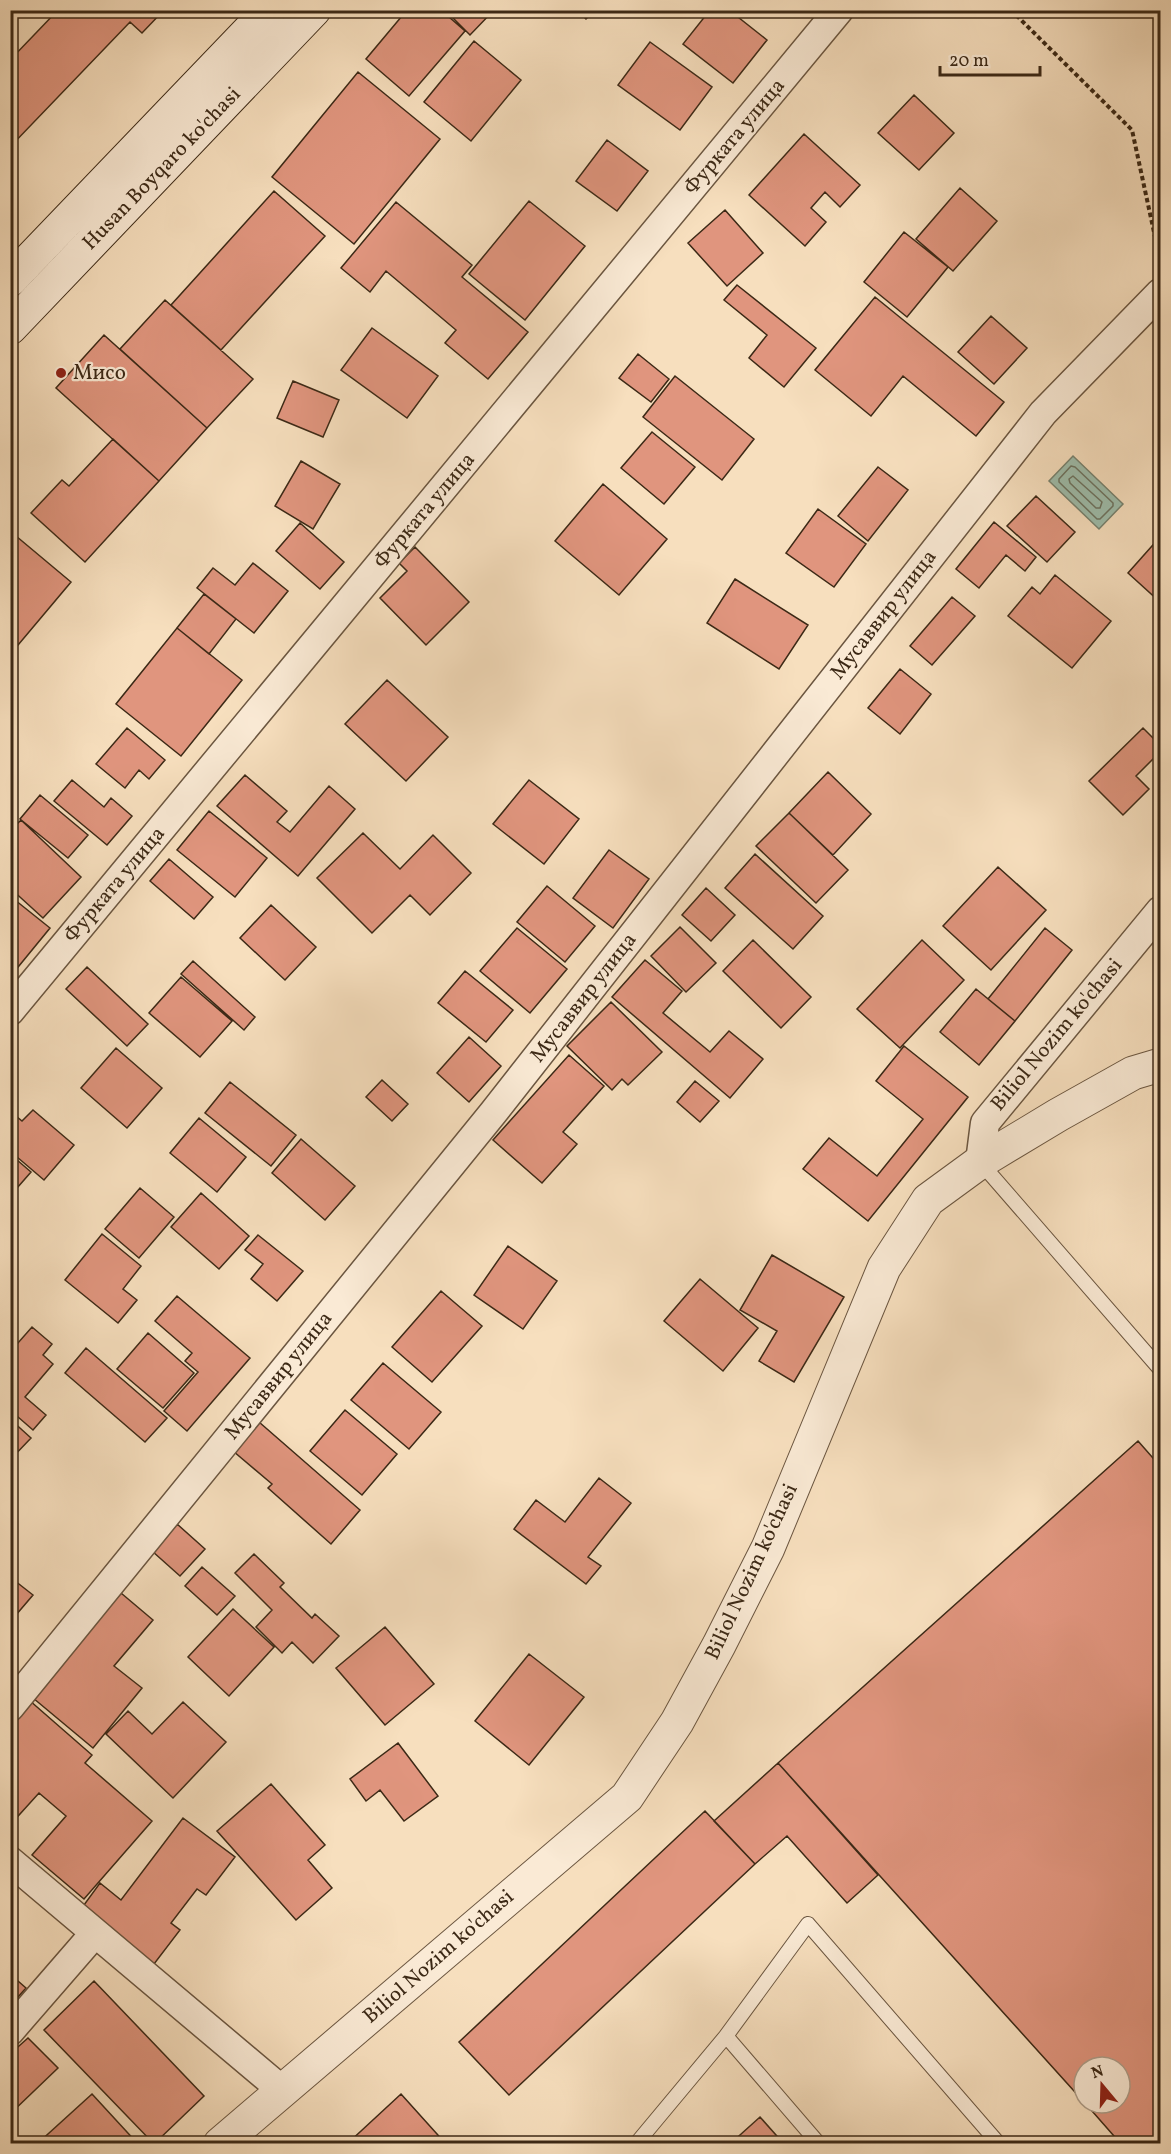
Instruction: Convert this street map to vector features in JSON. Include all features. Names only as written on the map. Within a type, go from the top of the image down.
[{"type":"street","name":"Husan Boyqaro ko'chasi","points":[[10,280],[269,10]]},
{"type":"street","name":"Husan Boyqaro ko'chasi","points":[[10,328],[314,10]]},
{"type":"street","name":"Фурката улица","points":[[10,1011],[839,10]]},
{"type":"street","name":"Мусаввир улица","points":[[10,1707],[493,1113],[1043,413],[1161,293]]},
{"type":"street","name":"Biliol Nozim ko'chasi","points":[[220,2144],[627,1797],[677,1722],[768,1548],[884,1268],[928,1200],[980,1162],[984,1123],[1161,911]]},
{"type":"street","points":[[980,1162],[1147,1069]]},
{"type":"street","points":[[10,1861],[283,2091]]},
{"type":"street","points":[[10,2031],[95,1933]]},
{"type":"lane","points":[[980,1162],[1161,1369]]},
{"type":"lane","points":[[636,2144],[726,2036],[808,1924],[999,2144]]},
{"type":"lane","points":[[726,2036],[819,2144]]},
{"type":"path","points":[[1011,10],[1132,130],[1161,260]]},
{"type":"water","points":[[1073,456],[1123,504],[1099,529],[1049,481]]},
{"type":"building","points":[[58,10],[164,10],[142,33],[130,22],[10,147],[10,60]]},
{"type":"building","points":[[407,10],[441,10],[465,31],[409,96],[366,59]]},
{"type":"building","points":[[456,10],[494,10],[470,35],[451,16]]},
{"type":"building","points":[[577,10],[595,10],[586,19]]},
{"type":"building","points":[[710,10],[729,10],[767,40],[733,83],[683,44]]},
{"type":"building","points":[[474,41],[521,80],[471,141],[424,102]]},
{"type":"building","points":[[650,42],[712,87],[680,130],[618,85]]},
{"type":"building","points":[[358,72],[440,139],[354,244],[272,177]]},
{"type":"building","points":[[914,95],[954,133],[919,170],[878,133]]},
{"type":"building","points":[[804,134],[860,185],[840,207],[825,192],[811,208],[826,222],[805,246],[749,195]]},
{"type":"building","points":[[607,140],[648,171],[617,211],[576,181]]},
{"type":"building","points":[[960,188],[997,221],[953,271],[916,239]]},
{"type":"building","points":[[274,191],[325,236],[221,350],[171,305]]},
{"type":"building","points":[[529,201],[585,246],[525,320],[469,274]]},
{"type":"building","points":[[396,202],[472,265],[462,277],[528,332],[488,379],[445,343],[456,330],[386,271],[370,292],[341,268]]},
{"type":"building","points":[[725,210],[763,253],[727,286],[688,243]]},
{"type":"building","points":[[904,232],[948,267],[907,317],[864,282]]},
{"type":"building","points":[[737,285],[816,348],[784,387],[749,358],[767,335],[724,300]]},
{"type":"building","points":[[875,297],[1004,402],[976,436],[903,376],[871,416],[815,370]]},
{"type":"building","points":[[165,300],[253,379],[207,428],[120,349]]},
{"type":"building","points":[[991,316],[1027,348],[994,384],[958,352]]},
{"type":"building","points":[[372,328],[438,376],[407,418],[341,370]]},
{"type":"building","points":[[104,335],[207,428],[159,481],[56,388]]},
{"type":"building","points":[[638,354],[669,379],[651,402],[619,378]]},
{"type":"building","points":[[675,376],[754,439],[722,480],[643,417]]},
{"type":"building","points":[[293,381],[339,400],[323,437],[277,418]]},
{"type":"building","points":[[652,432],[695,467],[664,504],[621,468]]},
{"type":"building","points":[[113,439],[159,481],[85,562],[31,513],[62,480],[69,486]]},
{"type":"building","points":[[301,461],[340,484],[313,529],[275,506]]},
{"type":"building","points":[[878,467],[908,490],[868,541],[838,516]]},
{"type":"building","points":[[603,484],[667,539],[619,595],[555,541]]},
{"type":"building","points":[[1036,496],[1075,532],[1047,562],[1007,526]]},
{"type":"building","points":[[818,509],[866,544],[834,587],[786,553]]},
{"type":"building","points":[[994,522],[1036,557],[1025,571],[1006,555],[979,588],[956,569]]},
{"type":"building","points":[[300,523],[344,562],[320,589],[276,551]]},
{"type":"building","points":[[16,536],[71,582],[13,651],[10,649],[10,543]]},
{"type":"building","points":[[1160,537],[1160,602],[1128,573]]},
{"type":"building","points":[[415,547],[469,602],[426,645],[380,598],[407,571],[399,563]]},
{"type":"building","points":[[253,563],[288,591],[254,633],[197,588],[213,568],[235,585]]},
{"type":"building","points":[[1055,575],[1111,621],[1072,668],[1008,616],[1032,587],[1040,594]]},
{"type":"building","points":[[735,579],[808,625],[779,669],[707,623]]},
{"type":"building","points":[[204,594],[236,619],[209,654],[177,628]]},
{"type":"building","points":[[952,597],[975,616],[932,665],[910,646]]},
{"type":"building","points":[[177,628],[242,680],[181,756],[116,704]]},
{"type":"building","points":[[900,669],[931,694],[900,734],[868,708]]},
{"type":"building","points":[[387,680],[448,737],[406,781],[345,724]]},
{"type":"building","points":[[127,728],[165,760],[149,779],[139,770],[125,788],[96,764]]},
{"type":"building","points":[[1143,728],[1160,745],[1160,752],[1136,776],[1149,789],[1123,815],[1089,781]]},
{"type":"building","points":[[828,772],[871,814],[833,855],[789,813]]},
{"type":"building","points":[[245,775],[287,811],[277,822],[290,832],[329,786],[355,809],[298,876],[217,806]]},
{"type":"building","points":[[72,780],[104,807],[111,798],[132,816],[107,845],[54,801]]},
{"type":"building","points":[[529,780],[579,819],[544,864],[493,824]]},
{"type":"building","points":[[40,795],[88,835],[68,858],[20,819]]},
{"type":"building","points":[[209,811],[267,858],[235,897],[177,850]]},
{"type":"building","points":[[789,813],[848,870],[816,903],[756,846]]},
{"type":"building","points":[[21,820],[81,877],[43,918],[10,888],[10,831]]},
{"type":"building","points":[[363,833],[400,869],[433,835],[471,873],[430,915],[410,895],[372,933],[317,878]]},
{"type":"building","points":[[609,850],[649,879],[613,928],[573,898]]},
{"type":"building","points":[[755,854],[823,916],[793,949],[725,888]]},
{"type":"building","points":[[169,859],[213,897],[194,919],[150,881]]},
{"type":"building","points":[[998,867],[1046,910],[991,970],[943,926]]},
{"type":"building","points":[[547,886],[595,926],[565,962],[517,922]]},
{"type":"building","points":[[706,888],[735,915],[711,941],[682,915]]},
{"type":"building","points":[[10,896],[50,928],[14,972],[10,970]]},
{"type":"building","points":[[271,905],[316,947],[285,980],[240,938]]},
{"type":"building","points":[[680,927],[716,963],[686,992],[651,956]]},
{"type":"building","points":[[517,928],[567,969],[530,1013],[480,971]]},
{"type":"building","points":[[1045,928],[1072,950],[1015,1021],[988,999]]},
{"type":"building","points":[[753,940],[811,997],[781,1028],[723,971]]},
{"type":"building","points":[[922,940],[964,980],[900,1048],[857,1009]]},
{"type":"building","points":[[645,960],[682,991],[663,1013],[710,1052],[729,1031],[763,1059],[730,1098],[612,997]]},
{"type":"building","points":[[193,961],[255,1017],[244,1030],[181,974]]},
{"type":"building","points":[[87,967],[148,1024],[127,1046],[66,989]]},
{"type":"building","points":[[465,971],[513,1010],[486,1042],[438,1003]]},
{"type":"building","points":[[181,977],[232,1021],[200,1057],[149,1013]]},
{"type":"building","points":[[976,989],[1015,1021],[979,1065],[940,1032]]},
{"type":"building","points":[[611,1002],[662,1052],[628,1085],[622,1079],[612,1090],[567,1046]]},
{"type":"building","points":[[469,1037],[501,1066],[469,1102],[437,1073]]},
{"type":"building","points":[[904,1046],[968,1097],[868,1221],[803,1169],[829,1138],[877,1176],[923,1119],[876,1081]]},
{"type":"building","points":[[116,1048],[162,1088],[127,1128],[81,1088]]},
{"type":"building","points":[[569,1055],[604,1086],[563,1132],[577,1144],[542,1183],[493,1140]]},
{"type":"building","points":[[382,1080],[408,1104],[392,1121],[366,1097]]},
{"type":"building","points":[[695,1081],[719,1101],[700,1122],[677,1102]]},
{"type":"building","points":[[230,1082],[296,1135],[271,1166],[205,1113]]},
{"type":"building","points":[[33,1110],[74,1145],[44,1180],[10,1151],[10,1111],[22,1121]]},
{"type":"building","points":[[199,1118],[246,1157],[217,1192],[170,1153]]},
{"type":"building","points":[[301,1139],[355,1186],[325,1220],[272,1173]]},
{"type":"building","points":[[10,1154],[31,1172],[10,1196]]},
{"type":"building","points":[[140,1188],[174,1217],[139,1258],[105,1229]]},
{"type":"building","points":[[201,1193],[249,1236],[219,1269],[171,1227]]},
{"type":"building","points":[[102,1234],[141,1266],[123,1289],[137,1300],[118,1323],[65,1280]]},
{"type":"building","points":[[258,1235],[303,1271],[277,1301],[251,1279],[263,1264],[245,1250]]},
{"type":"building","points":[[508,1246],[557,1281],[523,1329],[474,1295]]},
{"type":"building","points":[[772,1255],[844,1297],[794,1382],[759,1361],[777,1331],[740,1310]]},
{"type":"building","points":[[700,1279],[758,1328],[723,1371],[664,1321]]},
{"type":"building","points":[[441,1291],[482,1326],[432,1382],[392,1347]]},
{"type":"building","points":[[177,1296],[250,1358],[187,1431],[164,1411],[198,1372],[185,1361],[192,1353],[155,1321]]},
{"type":"building","points":[[32,1327],[52,1344],[43,1355],[53,1364],[25,1397],[46,1415],[33,1430],[10,1410],[10,1352]]},
{"type":"building","points":[[148,1333],[194,1373],[163,1408],[117,1369]]},
{"type":"building","points":[[86,1348],[167,1418],[145,1442],[65,1373]]},
{"type":"building","points":[[383,1363],[441,1412],[409,1449],[351,1400]]},
{"type":"building","points":[[345,1410],[397,1454],[362,1495],[310,1451]]},
{"type":"building","points":[[10,1419],[31,1438],[10,1460]]},
{"type":"building","points":[[259,1422],[360,1510],[331,1544],[268,1488],[272,1484],[233,1451]]},
{"type":"building","points":[[1138,1441],[1160,1466],[1160,2144],[1121,2144],[1096,2115],[1132,2115],[1132,2055],[1072,2055],[1072,2089],[778,1763]]},
{"type":"building","points":[[599,1478],[631,1503],[588,1557],[601,1566],[586,1584],[514,1529],[536,1500],[565,1522]]},
{"type":"building","points":[[177,1524],[205,1549],[180,1576],[152,1551]]},
{"type":"building","points":[[254,1554],[284,1583],[280,1587],[312,1618],[315,1614],[339,1636],[313,1663],[292,1642],[282,1653],[256,1627],[272,1610],[235,1573]]},
{"type":"building","points":[[202,1567],[235,1596],[217,1615],[185,1586]]},
{"type":"building","points":[[10,1577],[33,1595],[10,1622]]},
{"type":"building","points":[[121,1593],[153,1620],[114,1666],[142,1688],[93,1748],[33,1698]]},
{"type":"building","points":[[233,1609],[274,1647],[229,1696],[188,1657]]},
{"type":"building","points":[[385,1627],[434,1684],[385,1725],[336,1668]]},
{"type":"building","points":[[529,1654],[584,1697],[529,1765],[475,1721]]},
{"type":"building","points":[[29,1700],[92,1755],[85,1763],[152,1821],[84,1899],[32,1855],[66,1816],[39,1793],[10,1825],[10,1733],[13,1730],[10,1728],[10,1722]]},
{"type":"building","points":[[183,1702],[226,1742],[173,1798],[106,1734],[128,1711],[152,1734]]},
{"type":"building","points":[[398,1743],[438,1796],[404,1821],[380,1790],[366,1801],[350,1779]]},
{"type":"building","points":[[778,1763],[878,1875],[847,1903],[787,1836],[755,1864],[714,1821]]},
{"type":"building","points":[[271,1784],[325,1845],[308,1860],[332,1888],[296,1920],[217,1831]]},
{"type":"building","points":[[705,1811],[755,1864],[509,2095],[459,2042]]},
{"type":"building","points":[[183,1818],[235,1857],[206,1895],[197,1889],[171,1923],[180,1930],[154,1964],[81,1909],[100,1883],[121,1900]]},
{"type":"building","points":[[10,1974],[26,1988],[10,2006]]},
{"type":"building","points":[[94,1981],[204,2096],[154,2144],[44,2030]]},
{"type":"building","points":[[28,2038],[58,2068],[10,2114],[10,2054]]},
{"type":"building","points":[[92,2094],[138,2144],[37,2144]]},
{"type":"building","points":[[401,2094],[446,2144],[347,2144]]},
{"type":"building","points":[[760,2117],[784,2144],[730,2144]]},
{"type":"place","name":"Мисо","points":[[61,373]]}]
